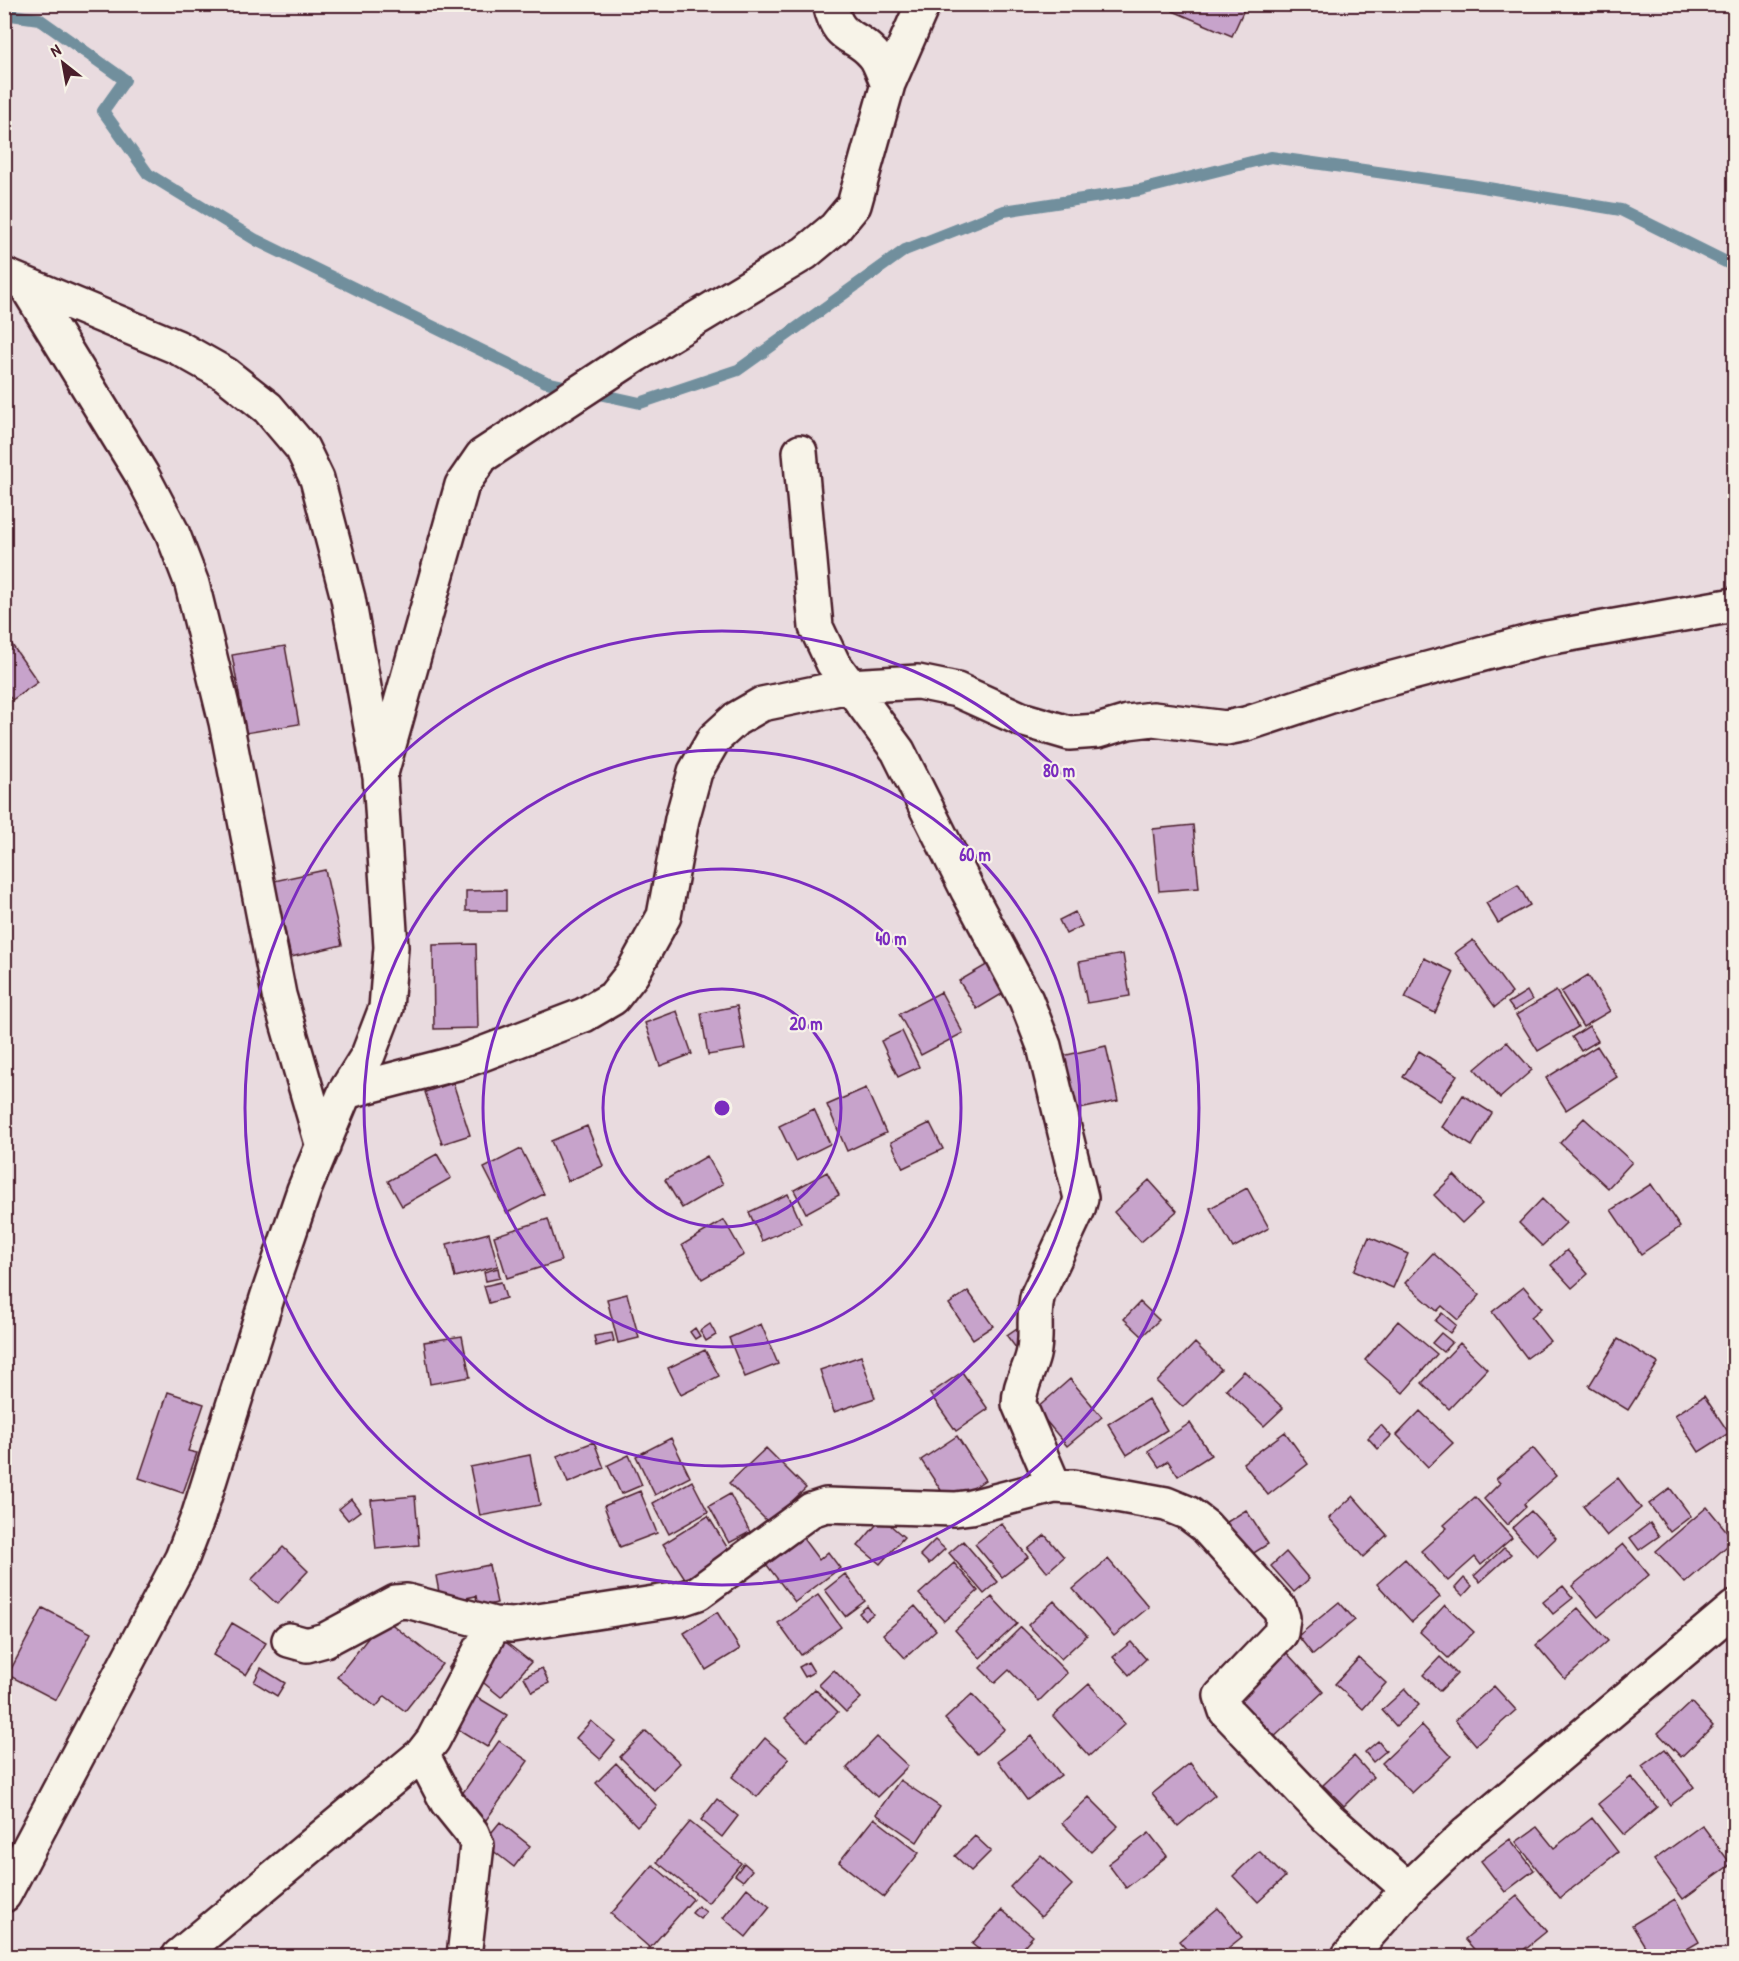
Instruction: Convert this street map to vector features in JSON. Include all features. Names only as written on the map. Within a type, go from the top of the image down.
[{"type":"street","points":[[830,4],[834,20],[842,32],[874,54],[888,84]]},
{"type":"street","points":[[380,777],[462,485],[482,456],[636,355],[805,253],[835,228],[854,205],[888,84],[923,4]]},
{"type":"street","points":[[4,1895],[182,1558],[198,1516],[304,1190],[345,1092],[368,1055],[386,1008],[391,947],[380,777],[348,598],[317,479],[302,448],[267,408],[225,374],[177,347],[15,280]]},
{"type":"street","points":[[15,280],[142,475],[172,532],[192,584],[226,722],[279,995],[323,1147]]},
{"type":"street","points":[[800,452],[816,627],[833,663],[898,751],[1026,1000],[1044,1046],[1081,1198],[1038,1294],[1035,1305],[1033,1354],[1019,1393],[1019,1404],[1054,1486]]},
{"type":"street","points":[[345,1092],[461,1062],[584,1015],[613,998],[632,974],[664,916],[682,819],[695,772],[714,739],[736,719],[762,704],[849,686],[918,682],[957,690],[1021,719],[1069,733],[1098,731],[1128,722],[1153,718],[1226,728],[1246,724],[1352,689],[1536,640],[1734,605]]},
{"type":"street","points":[[289,1640],[307,1645],[325,1640],[396,1602],[407,1601],[494,1624],[512,1625],[680,1599],[698,1593],[811,1510],[826,1505],[955,1509],[1054,1486],[1144,1499],[1166,1504],[1188,1514],[1205,1526],[1280,1610],[1284,1625],[1281,1633],[1221,1696],[1226,1711],[1328,1818],[1408,1890]]},
{"type":"street","points":[[1349,1956],[1408,1890],[1467,1833],[1734,1608]]},
{"type":"street","points":[[179,1956],[422,1754],[433,1740],[494,1624]]},
{"type":"street","points":[[422,1754],[447,1803],[472,1833],[477,1845],[464,1956]]},
{"type":"building","points":[[1175,4],[1246,5],[1232,36],[1173,11]]},
{"type":"building","points":[[10,642],[38,682],[12,700],[4,690],[4,646]]},
{"type":"building","points":[[285,646],[299,724],[246,733],[232,655]]},
{"type":"building","points":[[1193,825],[1199,888],[1159,891],[1153,829]]},
{"type":"building","points":[[325,870],[342,945],[291,957],[274,881]]},
{"type":"building","points":[[1518,885],[1530,905],[1498,923],[1486,903]]},
{"type":"building","points":[[506,890],[506,911],[466,911],[466,891]]},
{"type":"building","points":[[1075,912],[1082,926],[1066,934],[1059,920]]},
{"type":"building","points":[[1473,940],[1512,993],[1495,1007],[1455,953]]},
{"type":"building","points":[[476,944],[478,1028],[434,1029],[433,945]]},
{"type":"building","points":[[1123,954],[1130,996],[1087,1003],[1079,962]]},
{"type":"building","points":[[1424,958],[1454,972],[1435,1013],[1405,998]]},
{"type":"building","points":[[995,960],[1012,988],[977,1009],[959,981]]},
{"type":"building","points":[[1588,975],[1610,1011],[1583,1027],[1561,992]]},
{"type":"building","points":[[1527,991],[1532,1000],[1514,1011],[1508,1003]]},
{"type":"building","points":[[1556,991],[1578,1027],[1538,1051],[1516,1015]]},
{"type":"building","points":[[941,992],[963,1033],[921,1055],[899,1014]]},
{"type":"building","points":[[737,1006],[745,1049],[708,1055],[701,1013]]},
{"type":"building","points":[[677,1011],[692,1054],[660,1066],[645,1023]]},
{"type":"building","points":[[1589,1026],[1598,1041],[1581,1051],[1572,1037]]},
{"type":"building","points":[[902,1031],[919,1067],[898,1077],[881,1041]]},
{"type":"building","points":[[1507,1042],[1532,1070],[1500,1098],[1475,1069]]},
{"type":"building","points":[[1106,1046],[1118,1101],[1070,1111],[1058,1057]]},
{"type":"building","points":[[1597,1046],[1617,1077],[1566,1110],[1546,1078]]},
{"type":"building","points":[[1419,1051],[1457,1075],[1440,1101],[1403,1077]]},
{"type":"building","points":[[453,1083],[470,1135],[442,1144],[425,1092]]},
{"type":"building","points":[[866,1088],[886,1133],[847,1151],[827,1105]]},
{"type":"building","points":[[1463,1095],[1492,1113],[1472,1146],[1442,1127]]},
{"type":"building","points":[[814,1109],[830,1144],[796,1161],[779,1126]]},
{"type":"building","points":[[1584,1118],[1632,1162],[1608,1188],[1560,1143]]},
{"type":"building","points":[[930,1123],[943,1149],[903,1168],[891,1142]]},
{"type":"building","points":[[587,1126],[603,1166],[568,1181],[551,1141]]},
{"type":"building","points":[[521,1149],[544,1194],[507,1213],[484,1168]]},
{"type":"building","points":[[437,1154],[451,1178],[402,1206],[388,1181]]},
{"type":"building","points":[[707,1156],[723,1184],[682,1208],[665,1180]]},
{"type":"building","points":[[827,1172],[839,1195],[806,1213],[794,1190]]},
{"type":"building","points":[[1454,1175],[1482,1204],[1462,1223],[1434,1195]]},
{"type":"building","points":[[1149,1180],[1177,1211],[1141,1242],[1114,1212]]},
{"type":"building","points":[[1651,1184],[1680,1227],[1641,1254],[1611,1210]]},
{"type":"building","points":[[1247,1188],[1269,1228],[1233,1248],[1210,1208]]},
{"type":"building","points":[[788,1194],[801,1223],[762,1241],[749,1212]]},
{"type":"building","points":[[1542,1199],[1566,1223],[1542,1246],[1519,1223]]},
{"type":"building","points":[[548,1219],[561,1261],[507,1278],[494,1236]]},
{"type":"building","points":[[724,1220],[744,1255],[702,1279],[682,1245]]},
{"type":"building","points":[[489,1233],[498,1266],[455,1277],[447,1244]]},
{"type":"building","points":[[1369,1237],[1408,1254],[1393,1288],[1354,1271]]},
{"type":"building","points":[[1567,1250],[1588,1274],[1572,1288],[1551,1265]]},
{"type":"building","points":[[1433,1253],[1480,1295],[1458,1320],[1442,1306],[1437,1311],[1405,1283]]},
{"type":"building","points":[[498,1268],[500,1278],[486,1281],[484,1272]]},
{"type":"building","points":[[501,1282],[506,1298],[489,1303],[484,1286]]},
{"type":"building","points":[[1524,1287],[1542,1308],[1531,1317],[1550,1341],[1527,1358],[1492,1312]]},
{"type":"building","points":[[968,1291],[993,1326],[973,1339],[949,1304]]},
{"type":"building","points":[[627,1294],[639,1338],[618,1343],[607,1299]]},
{"type":"building","points":[[1140,1302],[1159,1320],[1142,1336],[1124,1319]]},
{"type":"building","points":[[1442,1313],[1456,1325],[1450,1333],[1435,1321]]},
{"type":"building","points":[[1398,1321],[1437,1354],[1403,1393],[1365,1360]]},
{"type":"building","points":[[710,1324],[716,1335],[706,1341],[700,1331]]},
{"type":"building","points":[[761,1324],[778,1364],[745,1377],[729,1338]]},
{"type":"building","points":[[695,1328],[700,1336],[695,1339],[690,1332]]},
{"type":"building","points":[[1017,1329],[1026,1340],[1016,1348],[1007,1336]]},
{"type":"building","points":[[612,1333],[614,1341],[596,1346],[594,1336]]},
{"type":"building","points":[[1441,1333],[1452,1342],[1443,1352],[1432,1343]]},
{"type":"building","points":[[462,1336],[470,1377],[430,1384],[424,1342]]},
{"type":"building","points":[[1618,1339],[1658,1363],[1628,1410],[1589,1386]]},
{"type":"building","points":[[1195,1343],[1221,1369],[1183,1407],[1157,1382]]},
{"type":"building","points":[[1460,1343],[1487,1369],[1449,1409],[1422,1383]]},
{"type":"building","points":[[705,1350],[719,1376],[681,1395],[668,1368]]},
{"type":"building","points":[[861,1356],[875,1398],[834,1412],[820,1370]]},
{"type":"building","points":[[1244,1371],[1283,1408],[1264,1426],[1226,1389]]},
{"type":"building","points":[[962,1372],[988,1409],[956,1431],[930,1394]]},
{"type":"building","points":[[1070,1379],[1102,1417],[1067,1446],[1036,1409]]},
{"type":"building","points":[[168,1392],[204,1404],[188,1451],[197,1453],[183,1493],[139,1478]]},
{"type":"building","points":[[1704,1396],[1729,1433],[1699,1452],[1675,1415]]},
{"type":"building","points":[[1148,1399],[1167,1430],[1127,1455],[1108,1424]]},
{"type":"building","points":[[1420,1411],[1453,1443],[1428,1467],[1397,1435]]},
{"type":"building","points":[[1190,1423],[1211,1455],[1178,1476],[1168,1461],[1159,1467],[1148,1451]]},
{"type":"building","points":[[1381,1425],[1391,1436],[1378,1449],[1368,1438]]},
{"type":"building","points":[[1285,1432],[1308,1464],[1268,1495],[1243,1463]]},
{"type":"building","points":[[957,1436],[985,1480],[950,1504],[921,1460]]},
{"type":"building","points":[[671,1438],[690,1477],[655,1495],[636,1456]]},
{"type":"building","points":[[594,1442],[604,1468],[568,1483],[557,1456]]},
{"type":"building","points":[[766,1448],[806,1488],[769,1523],[729,1483]]},
{"type":"building","points":[[1533,1448],[1556,1476],[1524,1504],[1526,1507],[1507,1525],[1484,1499],[1500,1483],[1496,1479]]},
{"type":"building","points":[[530,1455],[540,1505],[480,1516],[470,1467]]},
{"type":"building","points":[[629,1455],[642,1485],[621,1494],[608,1465]]},
{"type":"building","points":[[1618,1478],[1641,1508],[1607,1536],[1583,1506]]},
{"type":"building","points":[[692,1481],[708,1512],[669,1534],[653,1503]]},
{"type":"building","points":[[1670,1488],[1691,1516],[1670,1532],[1649,1504]]},
{"type":"building","points":[[640,1491],[657,1533],[620,1547],[604,1506]]},
{"type":"building","points":[[730,1494],[750,1532],[729,1543],[709,1506]]},
{"type":"building","points":[[415,1496],[419,1545],[376,1549],[371,1500]]},
{"type":"building","points":[[1353,1496],[1387,1535],[1363,1557],[1329,1518]]},
{"type":"building","points":[[1475,1497],[1512,1538],[1481,1565],[1475,1557],[1448,1581],[1421,1551],[1447,1528],[1444,1525]]},
{"type":"building","points":[[351,1499],[360,1511],[348,1520],[339,1509]]},
{"type":"building","points":[[1707,1507],[1734,1540],[1685,1583],[1656,1551]]},
{"type":"building","points":[[1246,1510],[1268,1544],[1249,1556],[1227,1522]]},
{"type":"building","points":[[1531,1511],[1556,1538],[1537,1556],[1512,1528]]},
{"type":"building","points":[[708,1516],[730,1552],[686,1580],[663,1544]]},
{"type":"building","points":[[882,1518],[904,1537],[880,1564],[858,1546]]},
{"type":"building","points":[[1001,1523],[1028,1557],[1002,1577],[975,1544]]},
{"type":"building","points":[[1650,1523],[1659,1536],[1639,1550],[1630,1538]]},
{"type":"building","points":[[799,1533],[819,1560],[828,1552],[840,1568],[795,1602],[763,1560]]},
{"type":"building","points":[[1045,1535],[1064,1557],[1047,1572],[1028,1549]]},
{"type":"building","points":[[935,1540],[945,1549],[929,1564],[920,1555]]},
{"type":"building","points":[[963,1541],[998,1582],[984,1594],[949,1553]]},
{"type":"building","points":[[1623,1544],[1649,1575],[1598,1617],[1572,1586]]},
{"type":"building","points":[[283,1547],[308,1571],[277,1604],[251,1580]]},
{"type":"building","points":[[1504,1548],[1511,1554],[1480,1582],[1474,1576]]},
{"type":"building","points":[[1286,1552],[1309,1579],[1294,1592],[1271,1566]]},
{"type":"building","points":[[1108,1559],[1149,1607],[1114,1636],[1073,1589]]},
{"type":"building","points":[[1405,1559],[1440,1597],[1412,1622],[1377,1584]]},
{"type":"building","points":[[954,1563],[978,1591],[944,1621],[919,1594]]},
{"type":"building","points":[[489,1565],[497,1603],[478,1607],[476,1596],[441,1603],[436,1576]]},
{"type":"building","points":[[845,1574],[865,1601],[845,1616],[825,1590]]},
{"type":"building","points":[[1464,1578],[1472,1586],[1463,1596],[1455,1588]]},
{"type":"building","points":[[1563,1586],[1573,1598],[1553,1614],[1543,1602]]},
{"type":"building","points":[[818,1595],[841,1627],[801,1655],[778,1623]]},
{"type":"building","points":[[992,1597],[1017,1624],[980,1658],[955,1630]]},
{"type":"building","points":[[1054,1601],[1087,1635],[1061,1659],[1028,1625]]},
{"type":"building","points":[[1339,1602],[1355,1620],[1313,1655],[1298,1636]]},
{"type":"building","points":[[1445,1605],[1474,1632],[1448,1658],[1420,1632]]},
{"type":"building","points":[[867,1606],[873,1614],[865,1620],[859,1613]]},
{"type":"building","points":[[915,1606],[936,1630],[905,1658],[883,1634]]},
{"type":"building","points":[[43,1608],[91,1633],[56,1700],[8,1675]]},
{"type":"building","points":[[1578,1608],[1608,1641],[1565,1679],[1536,1645]]},
{"type":"building","points":[[717,1612],[740,1649],[706,1670],[684,1633]]},
{"type":"building","points":[[384,1618],[442,1664],[405,1711],[385,1696],[376,1707],[337,1677]]},
{"type":"building","points":[[232,1623],[266,1643],[246,1675],[213,1655]]},
{"type":"building","points":[[1021,1627],[1067,1673],[1039,1701],[1009,1670],[995,1683],[980,1668]]},
{"type":"building","points":[[503,1640],[531,1662],[501,1697],[474,1675]]},
{"type":"building","points":[[1131,1642],[1146,1659],[1129,1675],[1113,1657]]},
{"type":"building","points":[[1286,1652],[1323,1692],[1272,1739],[1234,1699]]},
{"type":"building","points":[[1440,1657],[1457,1674],[1440,1691],[1423,1675]]},
{"type":"building","points":[[455,1658],[467,1666],[460,1676],[448,1669]]},
{"type":"building","points":[[1359,1658],[1386,1683],[1363,1709],[1335,1684]]},
{"type":"building","points":[[808,1662],[814,1672],[805,1677],[799,1667]]},
{"type":"building","points":[[261,1668],[285,1683],[277,1696],[254,1682]]},
{"type":"building","points":[[542,1668],[549,1683],[532,1692],[524,1677]]},
{"type":"building","points":[[834,1670],[861,1698],[846,1712],[819,1685]]},
{"type":"building","points":[[1089,1684],[1125,1724],[1089,1756],[1053,1716]]},
{"type":"building","points":[[1494,1686],[1516,1710],[1476,1745],[1455,1720]]},
{"type":"building","points":[[815,1689],[838,1712],[807,1741],[785,1718]]},
{"type":"building","points":[[1405,1689],[1419,1705],[1396,1726],[1382,1710]]},
{"type":"building","points":[[472,1694],[507,1715],[487,1747],[453,1726]]},
{"type":"building","points":[[972,1694],[1005,1729],[977,1754],[945,1719]]},
{"type":"building","points":[[1691,1702],[1713,1726],[1681,1757],[1658,1733]]},
{"type":"building","points":[[591,1721],[615,1741],[600,1759],[576,1738]]},
{"type":"building","points":[[1422,1725],[1451,1756],[1412,1793],[1382,1763]]},
{"type":"building","points":[[646,1731],[680,1763],[654,1790],[620,1757]]},
{"type":"building","points":[[1031,1736],[1061,1775],[1027,1800],[998,1761]]},
{"type":"building","points":[[877,1737],[908,1766],[877,1797],[847,1768]]},
{"type":"building","points":[[765,1738],[789,1759],[757,1797],[732,1777]]},
{"type":"building","points":[[499,1741],[528,1761],[486,1820],[457,1801]]},
{"type":"building","points":[[1378,1741],[1386,1751],[1373,1762],[1365,1752]]},
{"type":"building","points":[[1665,1749],[1694,1787],[1670,1805],[1642,1766]]},
{"type":"building","points":[[1354,1756],[1373,1777],[1344,1806],[1323,1785]]},
{"type":"building","points":[[616,1763],[657,1806],[637,1826],[596,1783]]},
{"type":"building","points":[[1190,1763],[1215,1795],[1178,1826],[1152,1794]]},
{"type":"building","points":[[1631,1777],[1657,1807],[1624,1835],[1598,1804]]},
{"type":"building","points":[[900,1780],[940,1807],[917,1842],[876,1814]]},
{"type":"building","points":[[1089,1797],[1118,1826],[1091,1852],[1062,1823]]},
{"type":"building","points":[[717,1799],[738,1816],[722,1837],[701,1820]]},
{"type":"building","points":[[874,1818],[919,1853],[884,1897],[839,1862]]},
{"type":"building","points":[[1592,1818],[1618,1852],[1560,1898],[1516,1842],[1537,1827],[1554,1848]]},
{"type":"building","points":[[500,1822],[530,1846],[514,1867],[483,1843]]},
{"type":"building","points":[[690,1822],[741,1863],[708,1903],[657,1862]]},
{"type":"building","points":[[1702,1825],[1731,1864],[1683,1899],[1654,1860]]},
{"type":"building","points":[[1149,1833],[1167,1856],[1126,1888],[1108,1864]]},
{"type":"building","points":[[975,1836],[991,1851],[971,1871],[955,1856]]},
{"type":"building","points":[[1510,1839],[1534,1870],[1505,1892],[1481,1861]]},
{"type":"building","points":[[1259,1851],[1285,1877],[1258,1902],[1233,1876]]},
{"type":"building","points":[[1041,1855],[1072,1885],[1041,1917],[1010,1887]]},
{"type":"building","points":[[744,1863],[752,1870],[743,1881],[735,1875]]},
{"type":"building","points":[[653,1865],[693,1899],[650,1948],[611,1914]]},
{"type":"building","points":[[747,1888],[770,1907],[746,1937],[723,1918]]},
{"type":"building","points":[[1517,1896],[1547,1931],[1516,1956],[1480,1956],[1465,1939]]},
{"type":"building","points":[[1675,1899],[1699,1942],[1675,1956],[1651,1956],[1632,1925]]},
{"type":"building","points":[[698,1906],[706,1912],[700,1919],[692,1913]]},
{"type":"building","points":[[1218,1908],[1242,1937],[1218,1956],[1192,1956],[1179,1941]]},
{"type":"building","points":[[1002,1910],[1033,1936],[1015,1956],[987,1956],[972,1944]]},
{"type":"waterway","points":[[4,14],[39,19],[125,80],[103,111],[148,174],[256,240],[546,382],[640,403],[738,370],[905,250],[1004,211],[1140,190],[1271,157],[1470,185],[1621,210],[1734,266]]}]
